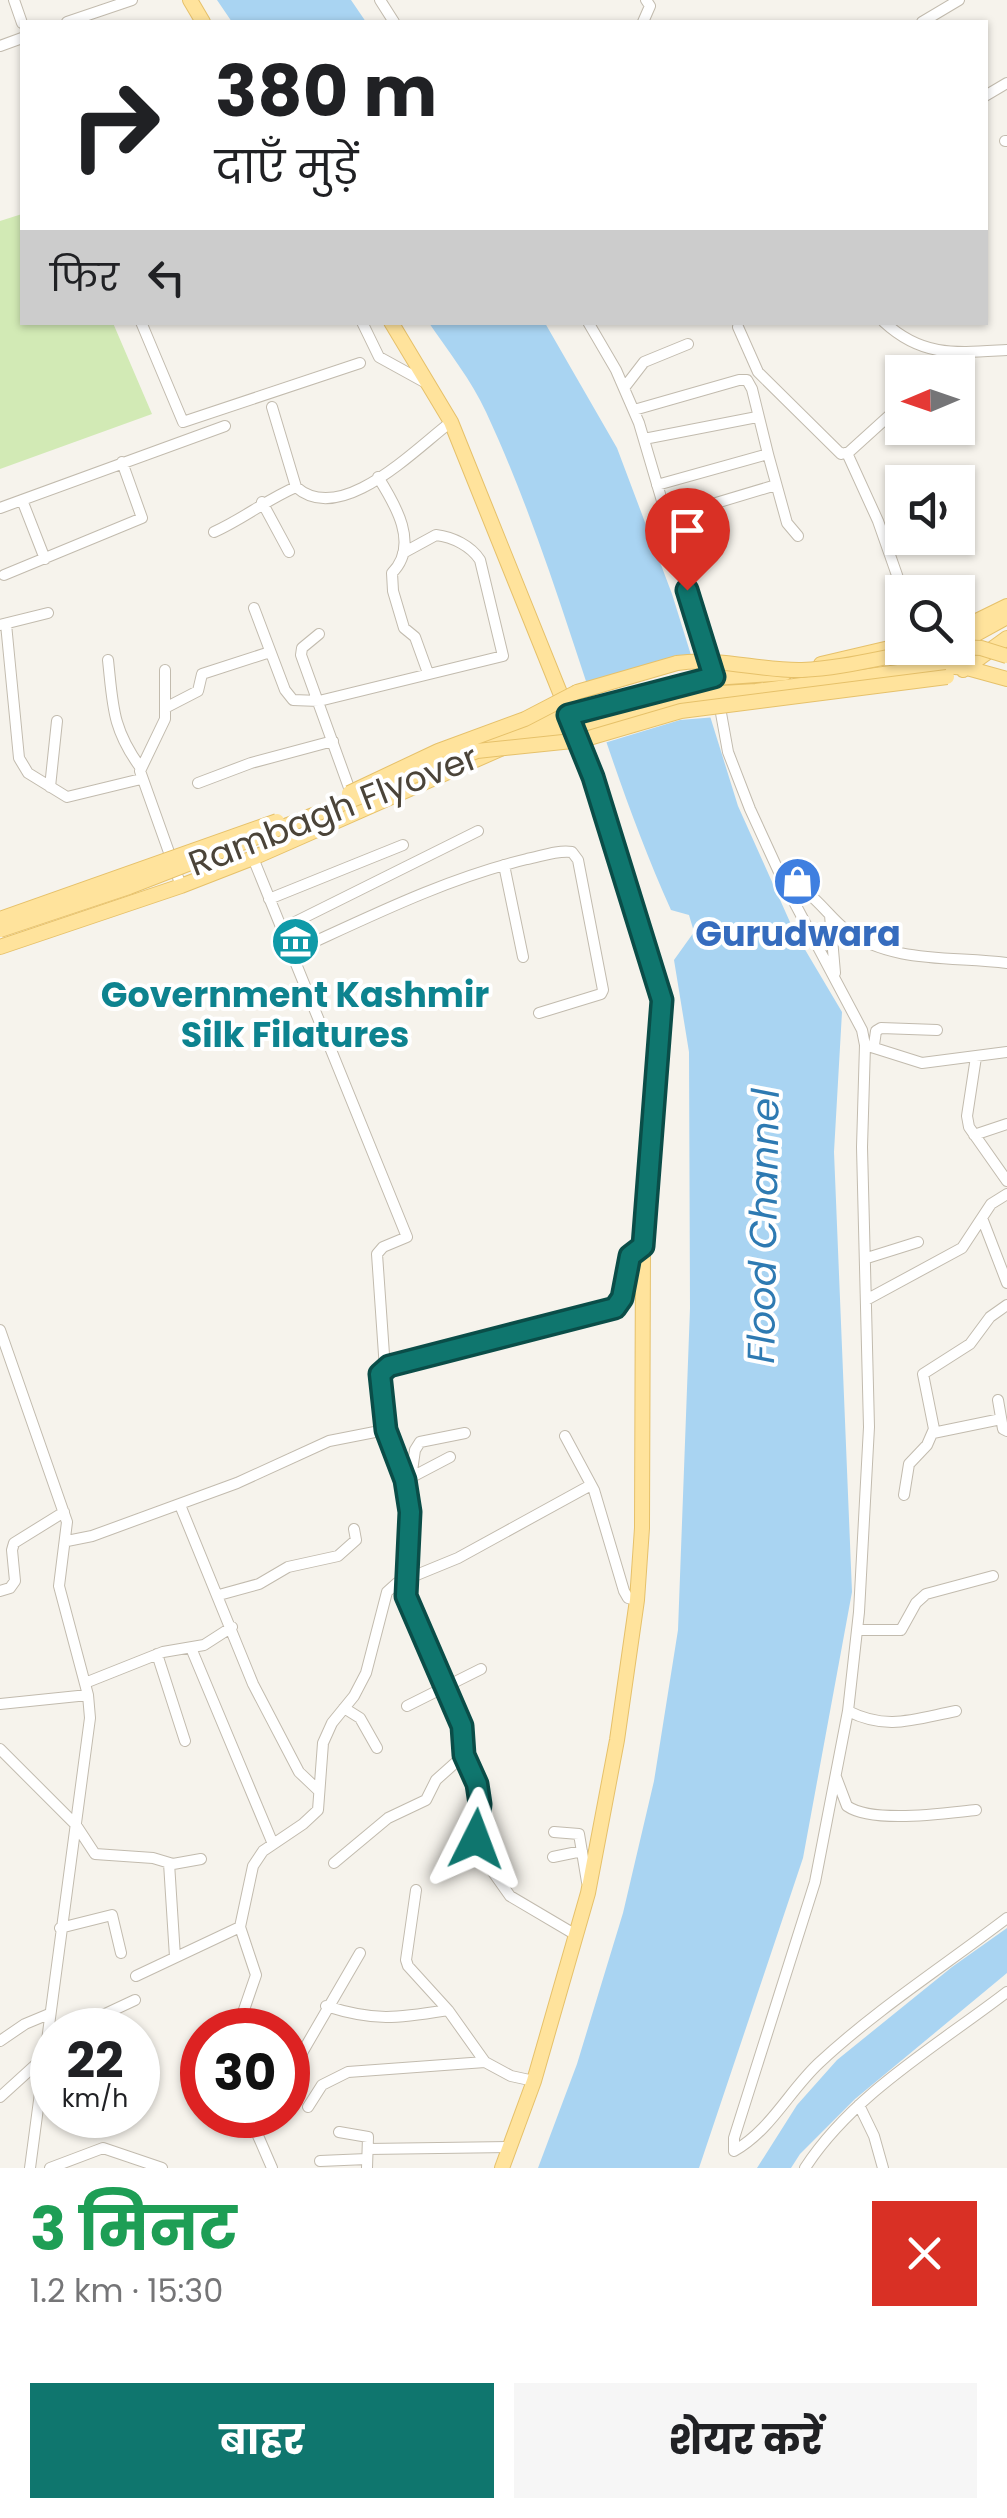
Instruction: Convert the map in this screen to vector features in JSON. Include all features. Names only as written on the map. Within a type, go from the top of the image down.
[{"type":"main road","points":[[393,325],[451,422],[579,721],[662,1000],[643,1246],[642,1528],[637,1600],[617,1740],[588,1893],[534,2081],[502,2168]]},
{"type":"main road","points":[[975,622],[1007,606]]},
{"type":"main road","points":[[975,635],[1007,617]]},
{"type":"main road","name":"Rambagh Flyover","points":[[0,925],[129,887],[476,752],[582,740],[680,711],[947,677],[968,668],[1007,638]]},
{"type":"main road","points":[[975,647],[1007,656]]},
{"type":"main road","points":[[0,925],[174,866],[419,767],[709,686],[782,674],[885,649]]},
{"type":"main road","name":"Rambagh Flyover","points":[[0,925],[352,792],[438,751],[525,720],[578,692],[704,659],[800,670],[885,658]]},
{"type":"main road","points":[[709,686],[756,691],[943,666],[968,668],[1007,679]]},
{"type":"main road","points":[[0,947],[254,858],[499,747],[579,721]]},
{"type":"street","points":[[73,20],[132,0]]},
{"type":"street","points":[[925,20],[955,1]]},
{"type":"street","points":[[142,325],[182,422],[360,363]]},
{"type":"street","points":[[363,325],[379,357],[431,386]]},
{"type":"street","points":[[590,325],[624,388],[644,439],[734,771],[784,883],[869,1045],[916,1062],[1007,1052]]},
{"type":"street","points":[[889,325],[925,349],[954,353],[1006,350],[1007,365]]},
{"type":"street","points":[[738,327],[764,378],[837,452],[847,453],[885,419]]},
{"type":"street","points":[[624,388],[644,362],[688,344]]},
{"type":"street","points":[[634,410],[743,379],[752,389],[789,528],[798,536]]},
{"type":"street","points":[[272,408],[296,486],[309,496],[339,499],[364,488],[451,422]]},
{"type":"street","points":[[644,439],[758,416]]},
{"type":"street","points":[[0,508],[225,426]]},
{"type":"street","points":[[847,453],[897,575]]},
{"type":"street","points":[[656,486],[768,454]]},
{"type":"street","points":[[4,575],[142,518],[122,462]]},
{"type":"street","points":[[378,477],[401,518],[403,553],[401,563],[392,573],[393,590],[404,628],[415,637],[428,673]]},
{"type":"street","points":[[666,518],[776,485]]},
{"type":"street","points":[[214,532],[296,486]]},
{"type":"street","points":[[22,500],[45,559]]},
{"type":"street","points":[[262,502],[289,552]]},
{"type":"street","points":[[254,608],[288,697],[293,700],[319,700],[503,656],[476,552],[436,535],[403,553]]},
{"type":"street","points":[[48,613],[3,624],[20,764],[61,796],[72,797],[140,773],[162,729],[166,670]]},
{"type":"street","points":[[319,634],[301,652],[358,813]]},
{"type":"street","points":[[166,707],[198,691],[202,674],[270,652]]},
{"type":"street","points":[[108,660],[116,725],[140,773],[181,886]]},
{"type":"street","points":[[50,787],[58,721]]},
{"type":"street","points":[[198,783],[251,762],[333,741]]},
{"type":"street","points":[[280,928],[478,831]]},
{"type":"street","points":[[269,899],[404,845]]},
{"type":"street","points":[[290,953],[427,892],[504,864],[572,852],[578,860],[603,990],[601,994],[539,1013]]},
{"type":"street","points":[[254,858],[407,1237],[377,1254],[385,1368],[379,1381],[386,1430],[408,1479]]},
{"type":"street","points":[[504,864],[523,956]]},
{"type":"street","points":[[784,883],[805,892],[846,930],[882,952],[1007,963]]},
{"type":"street","points":[[830,915],[835,979]]},
{"type":"street","points":[[938,1030],[881,1028],[869,1045],[862,1147],[869,1427],[857,1630],[848,1710],[814,1882],[734,2138],[734,2151],[752,2141],[818,2064],[927,1974],[1007,1918]]},
{"type":"street","points":[[976,1057],[967,1116],[974,1134],[1007,1181]]},
{"type":"street","points":[[974,1134],[1007,1124]]},
{"type":"street","points":[[866,1300],[962,1248],[992,1204],[1007,1194]]},
{"type":"street","points":[[982,1218],[1007,1283]]},
{"type":"street","points":[[867,1258],[918,1242]]},
{"type":"street","points":[[385,1368],[615,1308],[622,1298],[630,1256],[643,1246]]},
{"type":"street","points":[[904,1495],[910,1464],[933,1432],[922,1374],[970,1344],[990,1317],[1007,1305]]},
{"type":"street","points":[[0,1330],[64,1512],[67,1541],[59,1586],[86,1689],[91,1734],[50,2008]]},
{"type":"street","points":[[933,1432],[1004,1425],[998,1400]]},
{"type":"street","points":[[67,1541],[180,1505],[329,1441],[386,1430]]},
{"type":"street","points":[[465,1433],[420,1442],[414,1450],[408,1479],[408,1605],[462,1726],[464,1755],[480,1796],[476,1844],[481,1858],[510,1896],[576,1934]]},
{"type":"street","points":[[565,1436],[591,1485],[624,1591],[628,1598],[637,1600]]},
{"type":"street","points":[[408,1479],[450,1456]]},
{"type":"street","points":[[245,2008],[256,1975],[240,1927],[253,1866],[263,1851],[318,1810],[323,1743],[332,1722],[366,1674],[388,1592],[591,1485]]},
{"type":"street","points":[[180,1505],[253,1684],[299,1772],[318,1790]]},
{"type":"street","points":[[0,1592],[15,1581],[14,1542],[64,1512]]},
{"type":"street","points":[[219,1595],[260,1584],[288,1567],[338,1556],[356,1540],[354,1528]]},
{"type":"street","points":[[857,1630],[901,1630],[916,1603],[926,1594],[993,1576]]},
{"type":"street","points":[[0,1704],[86,1689],[157,1654],[210,1642],[232,1628]]},
{"type":"street","points":[[191,1648],[272,1844]]},
{"type":"street","points":[[157,1654],[185,1741]]},
{"type":"street","points":[[407,1706],[481,1669]]},
{"type":"street","points":[[344,1708],[360,1718],[377,1748]]},
{"type":"street","points":[[848,1710],[882,1724],[956,1712]]},
{"type":"street","points":[[0,1749],[76,1826],[99,1856],[153,1858],[169,1863],[201,1859]]},
{"type":"street","points":[[334,1863],[388,1818],[426,1800],[436,1780],[464,1755]]},
{"type":"street","points":[[836,1776],[847,1806],[862,1813],[926,1815],[976,1810]]},
{"type":"street","points":[[554,1832],[577,1832],[588,1893]]},
{"type":"street","points":[[553,1857],[582,1850]]},
{"type":"street","points":[[169,1863],[175,1958]]},
{"type":"street","points":[[416,1890],[406,1962],[448,2010],[485,2062],[511,2076],[534,2081]]},
{"type":"street","points":[[60,1928],[112,1915],[121,1953]]},
{"type":"street","points":[[136,1976],[240,1927]]},
{"type":"street","points":[[310,2036],[360,1953]]},
{"type":"street","points":[[805,2168],[818,2148],[859,2105],[1007,1992]]},
{"type":"street","points":[[118,2008],[135,2000]]},
{"type":"street","points":[[326,2006],[388,2020],[448,2010]]},
{"type":"street","points":[[0,2041],[30,2024]]},
{"type":"street","points":[[310,2104],[322,2085],[348,2072],[485,2062]]},
{"type":"street","points":[[0,2097],[30,2070]]},
{"type":"street","points":[[859,2105],[883,2168]]},
{"type":"street","points":[[338,2132],[366,2136],[367,2159]]},
{"type":"street","points":[[30,2168],[34,2138]]},
{"type":"street","points":[[261,2138],[272,2168]]},
{"type":"street","points":[[50,2168],[102,2148],[162,2168]]},
{"type":"street","points":[[320,2160],[510,2148]]},
{"type":"green space","points":[[20,215],[20,325],[114,325],[152,414],[0,469],[0,221]]},
{"type":"water","points":[[217,0],[351,0],[365,20],[231,20]]},
{"type":"water","name":"Flood Channel","points":[[430,325],[546,325],[617,448],[672,594],[738,806],[794,931],[842,1012],[834,1152],[852,1592],[803,1858],[699,2168],[538,2168],[577,2064],[623,1913],[654,1781],[678,1630],[690,1308],[689,1052],[674,960],[694,932],[689,915],[671,910],[645,849],[536,535],[486,412]]},
{"type":"water","points":[[1007,1928],[1007,1973],[855,2099],[791,2168],[757,2168],[797,2105],[837,2060]]},
{"type":"pier","points":[[697,657],[716,717],[680,720],[601,744],[583,689]]},
{"type":"place","name":"Gurudwara","points":[[798,881]]},
{"type":"place","name":"Government Kashmir Silk Filatures","points":[[295,942]]},
{"type":"route","points":[[476,1839],[480,1804],[477,1784],[464,1755],[460,1718],[406,1596],[410,1512],[405,1480],[386,1430],[380,1374],[389,1366],[615,1308],[622,1298],[630,1256],[643,1246],[662,1000],[593,777],[568,715],[714,677],[687,590]]}]
